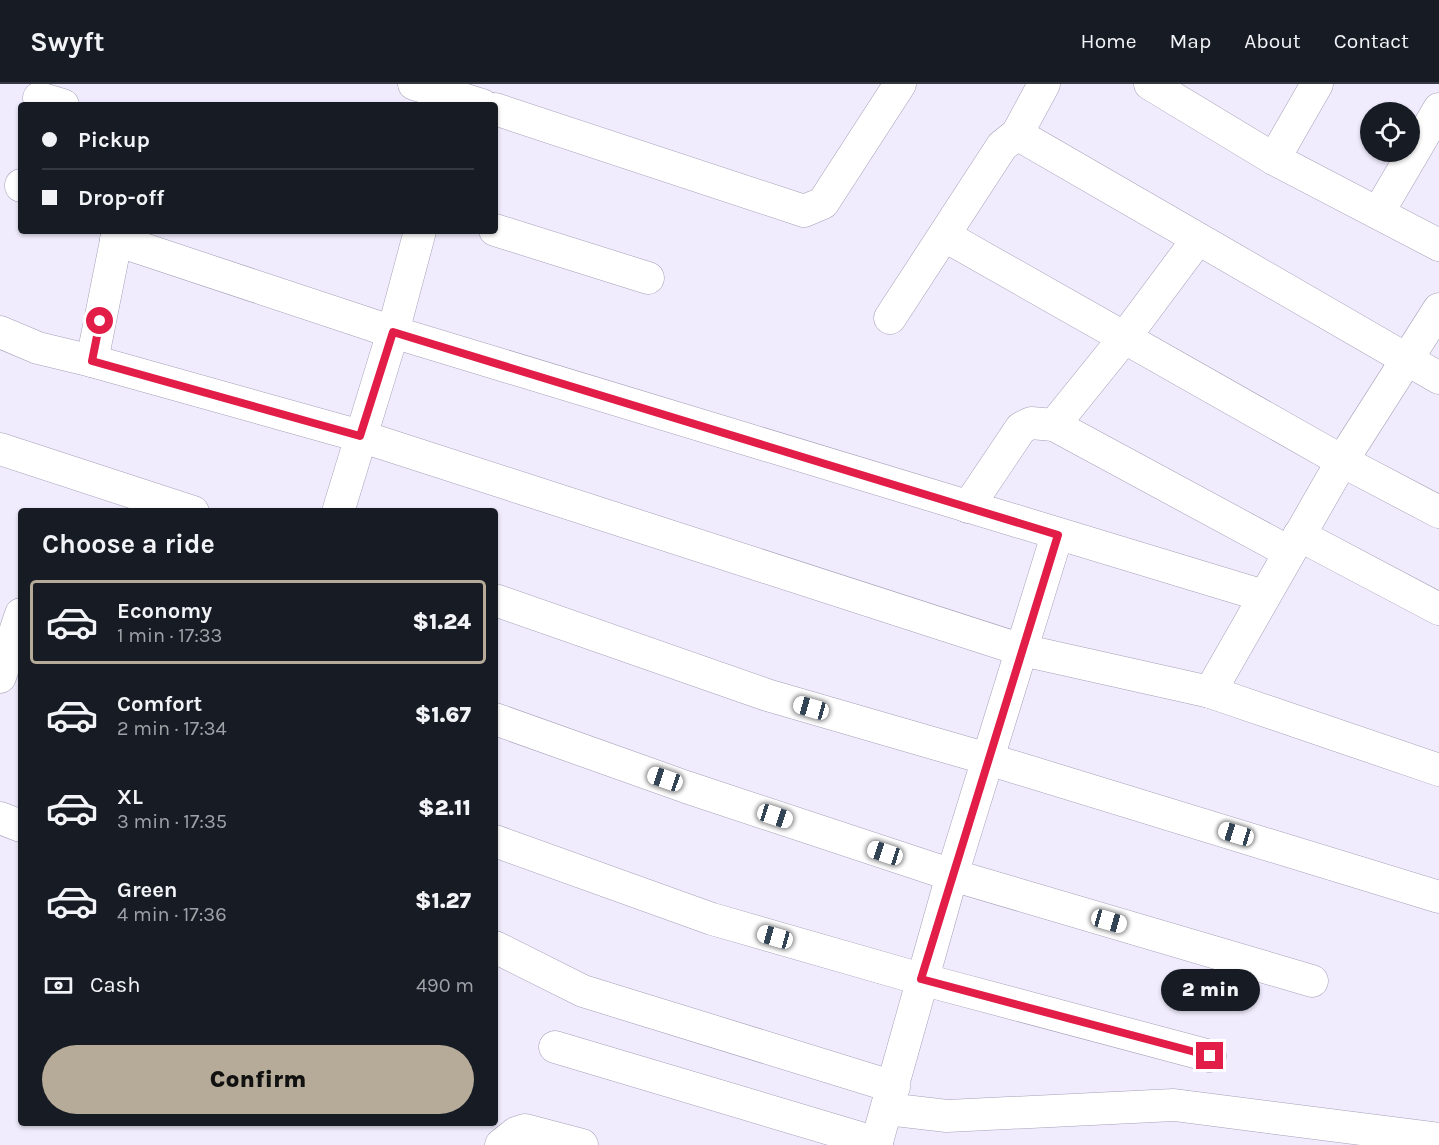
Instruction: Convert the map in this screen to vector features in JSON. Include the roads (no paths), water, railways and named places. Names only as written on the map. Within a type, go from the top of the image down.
[{"type":"street","points":[[414,84],[466,102]]},
{"type":"street","points":[[498,110],[804,212],[823,203],[900,84]]},
{"type":"street","points":[[890,318],[1002,146],[1017,134],[1044,84]]},
{"type":"street","points":[[1150,84],[1182,92],[1274,159],[1439,245]]},
{"type":"street","points":[[1274,159],[1317,84]]},
{"type":"street","points":[[1378,213],[1439,109]]},
{"type":"street","points":[[1017,134],[1439,378]]},
{"type":"street","points":[[498,231],[648,278]]},
{"type":"street","points":[[339,508],[393,332],[419,234]]},
{"type":"street","points":[[92,361],[117,235],[393,332],[1264,596]]},
{"type":"street","points":[[945,236],[1342,461],[1439,512]]},
{"type":"street","points":[[1054,425],[1198,239]]},
{"type":"street","points":[[1210,692],[1342,461],[1405,358],[1439,309]]},
{"type":"street","points":[[0,332],[38,348],[360,436],[1022,650],[1210,692],[1439,770]]},
{"type":"street","points":[[968,507],[1021,428],[1031,423],[1054,425],[1294,543],[1439,609]]},
{"type":"street","points":[[0,449],[183,508]]},
{"type":"street","points":[[555,1047],[877,1144],[921,979],[1058,535]]},
{"type":"street","points":[[498,601],[767,695],[988,759],[1439,897]]},
{"type":"street","points":[[0,677],[18,623]]},
{"type":"street","points":[[498,720],[686,787],[952,875],[1312,981]]},
{"type":"street","points":[[0,818],[18,825]]},
{"type":"street","points":[[498,842],[712,919],[921,979],[1210,1056]]},
{"type":"street","points":[[498,948],[583,991],[947,1116],[1174,1105],[1439,1138]]},
{"type":"street","points":[[501,1145],[516,1133],[525,1130],[582,1145]]}]
